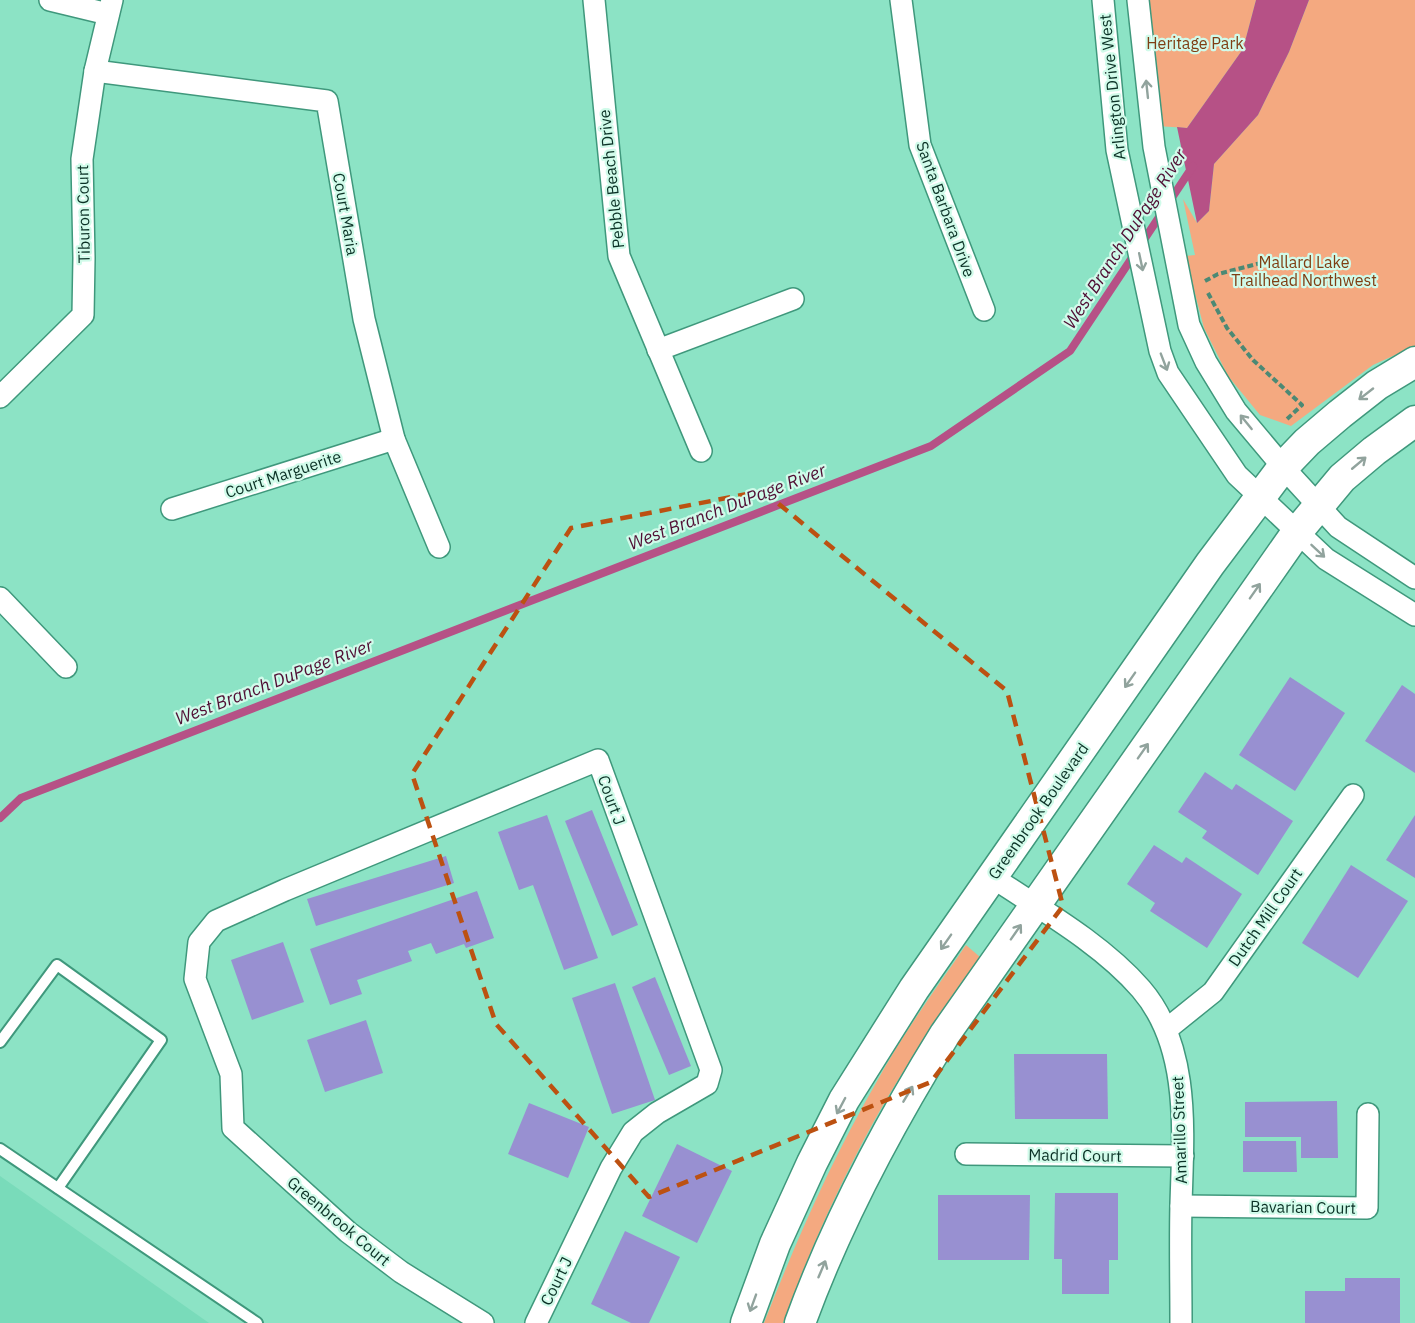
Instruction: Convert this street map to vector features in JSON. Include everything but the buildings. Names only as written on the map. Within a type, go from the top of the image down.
[{"type":"main road","name":"Greenbrook Boulevard","points":[[746,1323],[775,1244],[812,1163],[844,1100],[914,989],[1210,564],[1283,467],[1306,442],[1340,414],[1377,385],[1415,362]]},
{"type":"main road","points":[[800,1323],[837,1233],[875,1153],[945,1034],[1318,504],[1342,478],[1415,421]]},
{"type":"street","points":[[50,0],[110,7]]},
{"type":"street","name":"Pebble Beach Drive","points":[[594,0],[619,256],[701,451]]},
{"type":"street","name":"Santa Barbara Drive","points":[[901,0],[920,145],[984,310]]},
{"type":"street","name":"Arlington Drive West","points":[[1102,0],[1117,150],[1160,351],[1168,373],[1237,475],[1326,559],[1415,615]]},
{"type":"street","points":[[1138,0],[1154,147],[1189,325],[1206,362],[1236,411],[1338,527],[1415,578]]},
{"type":"street","name":"Tiburon Court","points":[[0,397],[83,315],[82,159],[95,71],[110,7]]},
{"type":"street","name":"Court Maria","points":[[95,71],[327,100],[363,319],[394,439],[439,547]]},
{"type":"street","points":[[658,350],[793,299]]},
{"type":"street","name":"Court Marguerite","points":[[172,510],[394,439]]},
{"type":"street","points":[[0,598],[66,667]]},
{"type":"street","name":"Court J","points":[[233,1128],[231,1074],[195,980],[199,942],[216,921],[598,760],[711,1070],[706,1084],[657,1113],[633,1132],[611,1168],[536,1323]]},
{"type":"street","name":"Dutch Mill Court","points":[[1167,1029],[1213,992],[1353,795]]},
{"type":"street","name":"Amarillo Street","points":[[992,877],[1111,960],[1142,990],[1167,1029],[1180,1079],[1183,1156],[1181,1323]]},
{"type":"street","name":"Bavarian Court","points":[[1181,1206],[1367,1208],[1368,1114]]},
{"type":"street","name":"Greenbrook Court","points":[[233,1128],[348,1232],[401,1272],[483,1323]]},
{"type":"street","name":"Madrid Court","points":[[966,1154],[1183,1156]]},
{"type":"lane","points":[[0,1042],[57,965],[161,1040],[58,1188]]},
{"type":"lane","points":[[0,1149],[257,1323]]},
{"type":"path","points":[[1203,282],[1218,274],[1261,262]]},
{"type":"path","points":[[1199,276],[1227,328],[1253,360],[1302,405],[1286,420]]},
{"type":"highlighted area","points":[[763,491],[1007,691],[1063,906],[931,1082],[649,1197],[496,1024],[412,774],[571,528]]},
{"type":"shaded area","points":[[1256,0],[1309,0],[1289,52],[1258,115],[1214,164],[1209,211],[1197,223],[1177,127],[1187,128],[1243,49]]},
{"type":"shaded area","points":[[0,1176],[209,1323],[0,1323]]},
{"type":"green space","name":"Heritage Park","points":[[1147,0],[1256,0],[1243,49],[1187,128],[1157,126]]},
{"type":"green space","name":"Mallard Lake Trailhead Northwest","points":[[1309,0],[1415,0],[1415,346],[1373,365],[1291,426],[1260,415],[1228,376],[1204,328],[1185,256],[1195,255],[1183,199],[1197,223],[1209,211],[1214,164],[1258,115],[1289,52]]},
{"type":"green space","points":[[966,945],[980,957],[911,1059],[873,1123],[824,1221],[783,1323],[764,1323],[816,1201],[860,1112],[908,1030]]},
{"type":"waterway","name":"West Branch DuPage River","points":[[0,818],[21,798],[931,446],[1070,351],[1193,166]]}]
